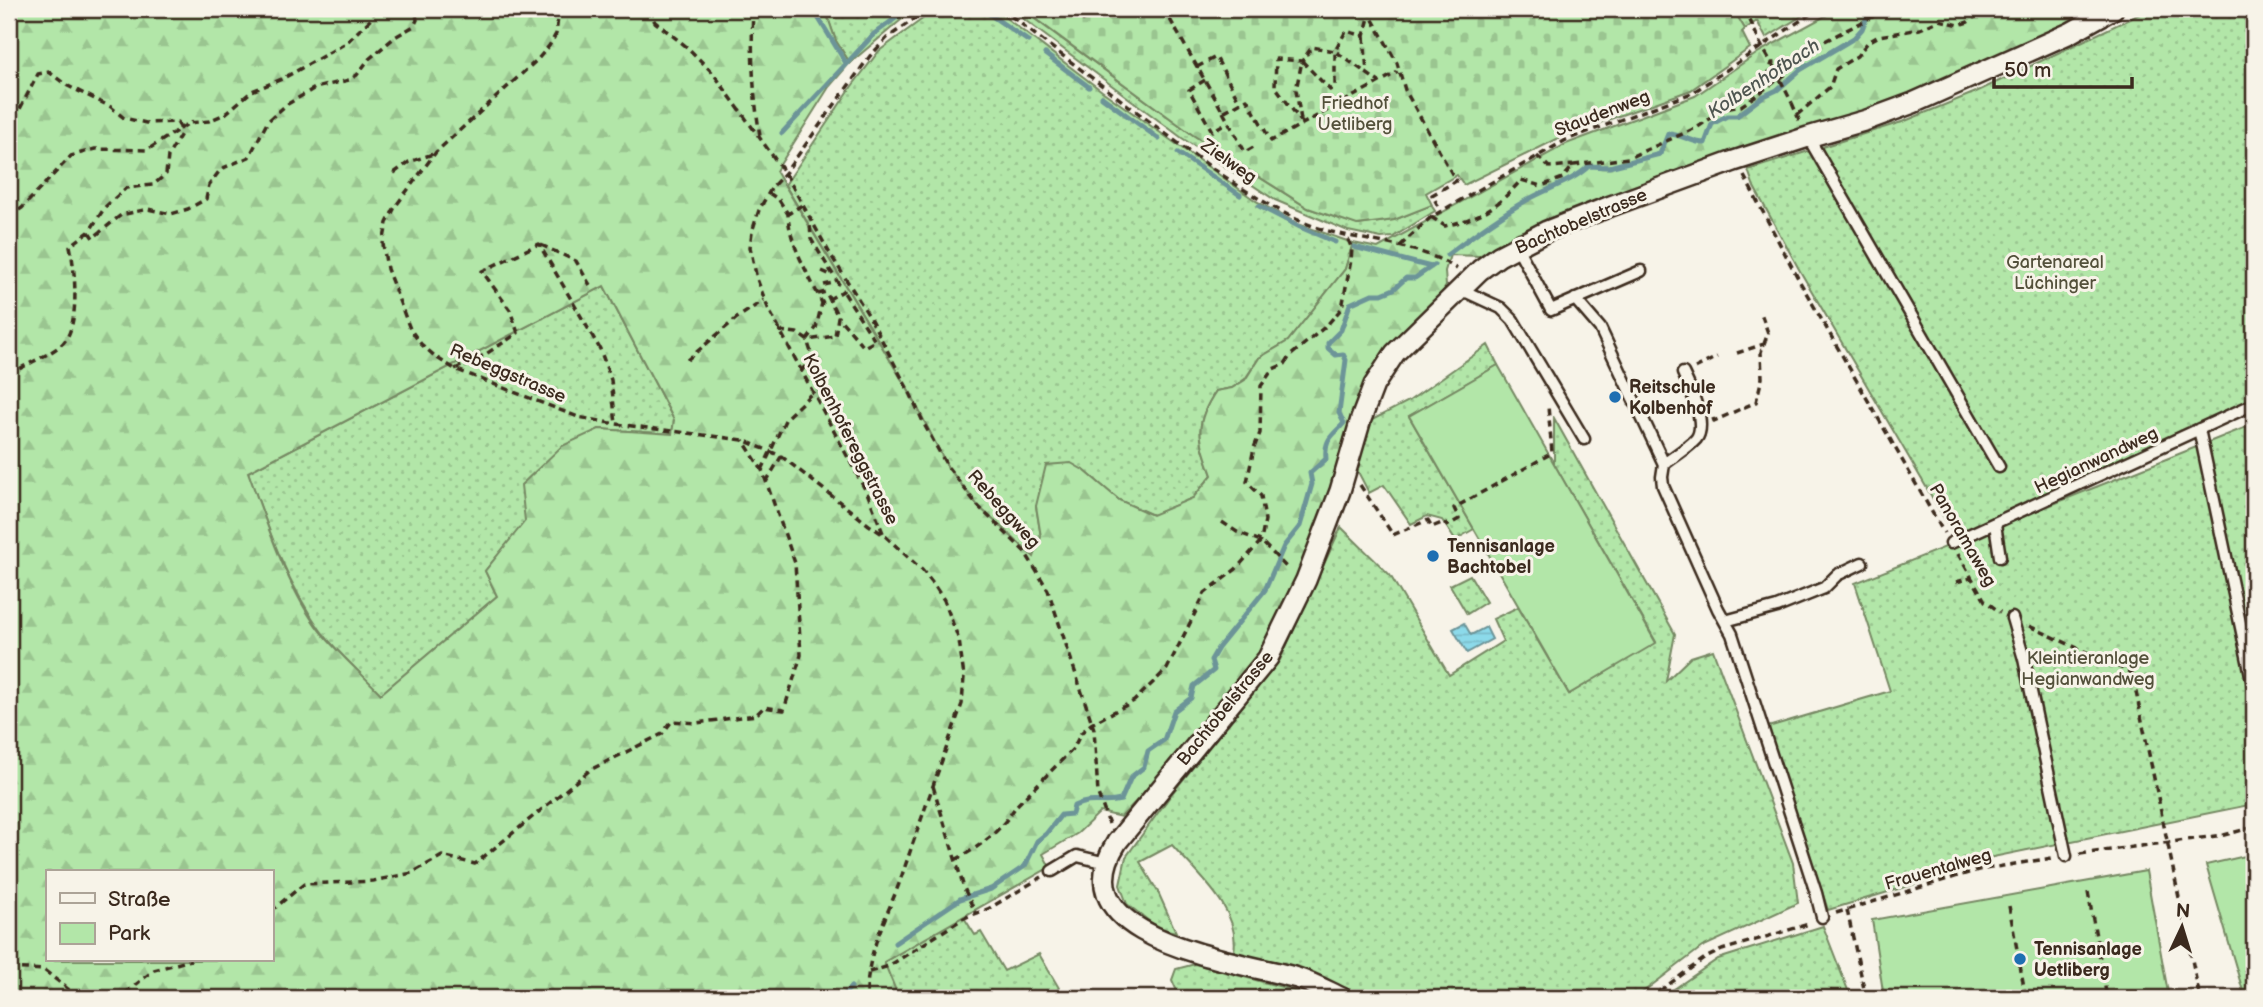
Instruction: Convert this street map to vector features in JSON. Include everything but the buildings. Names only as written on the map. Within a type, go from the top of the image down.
[{"type":"street","name":"Bachtobelstrasse","points":[[1107,863],[1112,849],[1126,830],[1268,658],[1301,594],[1340,491],[1374,385],[1395,354],[1489,262],[1547,232],[1608,207],[1808,136],[1867,120],[1913,103],[2070,33],[2113,9]]},
{"type":"street","points":[[1107,863],[1104,881],[1106,893],[1118,914],[1129,923],[1176,946],[1301,979],[1342,998]]},
{"type":"lane","points":[[1808,136],[1999,467]]},
{"type":"lane","points":[[1517,247],[1551,310],[1641,271]]},
{"type":"lane","points":[[1465,284],[1507,314],[1584,439]]},
{"type":"lane","points":[[1575,299],[1600,328],[1664,464],[1663,486],[1736,646],[1822,917]]},
{"type":"lane","points":[[1664,464],[1696,438],[1699,421],[1693,396],[1683,373]]},
{"type":"lane","name":"Hegianwandweg","points":[[1951,543],[2254,404]]},
{"type":"lane","points":[[2199,429],[2254,689]]},
{"type":"lane","points":[[1995,524],[2000,557]]},
{"type":"lane","points":[[1725,621],[1777,607],[1824,588],[1837,575],[1862,563]]},
{"type":"lane","points":[[2012,618],[2024,659],[2066,856]]},
{"type":"lane","points":[[1052,871],[1077,856],[1107,863]]},
{"type":"path","points":[[9,217],[22,208],[71,156],[95,149],[147,150],[189,122],[209,121],[225,114],[252,91],[282,79],[346,43],[371,19],[375,9]]},
{"type":"path","points":[[89,232],[93,238],[121,215],[148,209],[171,214],[188,209],[206,199],[209,185],[221,169],[249,157],[268,121],[286,105],[315,88],[349,80],[357,75],[369,59],[395,37],[414,26],[417,20],[415,9]]},
{"type":"path","name":"Rebeggstrasse","points":[[559,9],[556,34],[538,59],[435,153],[395,207],[387,223],[383,244],[387,269],[410,329],[421,344],[437,358],[456,369],[578,417],[743,440],[772,451],[884,535]]},
{"type":"path","name":"Rebeggweg","points":[[648,9],[655,22],[687,47],[713,73],[785,173],[869,316],[947,466],[978,506],[1025,552],[1038,570],[1048,590],[1091,724],[1098,794],[1103,812]]},
{"type":"path","points":[[753,9],[753,89],[760,138]]},
{"type":"path","name":"Kolbenhofereggstrasse","points":[[867,998],[869,972],[881,925],[962,704],[964,677],[959,640],[944,600],[934,585],[922,570],[884,535],[868,495],[764,300],[752,263],[750,247],[756,218],[769,192],[877,48],[929,9]]},
{"type":"path","name":"Zielweg","points":[[1002,9],[1180,144],[1250,193],[1298,220],[1347,237],[1434,256],[1465,284]]},
{"type":"path","points":[[1077,9],[1083,20],[1101,10]]},
{"type":"path","points":[[1164,9],[1245,152],[1257,145]]},
{"type":"path","points":[[1367,9],[1397,63],[1405,90],[1456,181],[1432,195],[1441,211]]},
{"type":"path","points":[[1745,9],[1792,103]]},
{"type":"path","name":"Staudenweg","points":[[1399,247],[1431,217],[1566,139],[1692,93],[1818,9]]},
{"type":"path","points":[[1537,156],[1549,167],[1628,158],[1650,150],[1698,127],[1724,109],[1741,106],[1786,74],[1794,61],[1813,47],[1888,9]]},
{"type":"path","points":[[1797,115],[1830,87],[1836,69],[1857,56],[1868,42],[1879,36],[1920,29],[1940,20],[1958,25],[1968,22],[1985,9]]},
{"type":"path","points":[[1367,73],[1364,36],[1370,14]]},
{"type":"path","points":[[1302,123],[1275,86],[1276,58],[1302,61],[1330,90],[1335,86],[1335,51],[1346,31],[1364,36]]},
{"type":"path","points":[[1302,123],[1296,90],[1302,61],[1312,47],[1335,51],[1380,82]]},
{"type":"path","points":[[1197,67],[1216,57],[1240,103]]},
{"type":"path","points":[[1772,62],[1794,61]]},
{"type":"path","points":[[1762,91],[1772,62]]},
{"type":"path","points":[[9,130],[38,74],[49,72],[66,85],[111,107],[124,118],[146,123],[170,120],[177,122],[181,134],[169,156],[166,174],[153,185],[126,188],[105,208],[89,232],[69,246],[75,269],[73,326],[69,336],[61,346],[9,375]]},
{"type":"path","points":[[1223,112],[1247,99],[1271,141],[1398,72]]},
{"type":"path","points":[[1205,80],[1189,90],[1212,131],[1228,122]]},
{"type":"path","points":[[394,173],[409,162],[435,153]]},
{"type":"path","name":"Panoramaweg","points":[[1734,162],[1742,172],[1800,282],[1989,606],[2132,673],[2200,998]]},
{"type":"path","points":[[1431,217],[1445,226],[1474,218],[1505,199],[1521,180],[1541,186],[1563,178],[1574,165]]},
{"type":"path","points":[[769,192],[779,200],[788,214],[789,225],[822,303],[816,328],[807,340]]},
{"type":"path","points":[[788,214],[802,205]]},
{"type":"path","points":[[810,219],[811,239],[875,341],[864,347],[838,317],[826,292],[818,294]]},
{"type":"path","points":[[955,860],[981,846],[1016,806],[1073,749],[1081,733],[1091,724],[1134,701],[1167,669],[1205,593],[1236,569],[1261,541],[1265,520],[1261,496],[1247,482],[1260,433],[1261,386],[1273,369],[1285,364],[1290,356],[1326,326],[1342,308],[1352,249],[1347,237]]},
{"type":"path","points":[[456,369],[518,333],[510,310],[482,271],[539,244]]},
{"type":"path","points":[[539,244],[576,261],[590,285]]},
{"type":"path","points":[[539,244],[600,349],[611,380],[616,424]]},
{"type":"path","points":[[822,271],[833,276]]},
{"type":"path","points":[[824,285],[847,281]]},
{"type":"path","points":[[822,303],[843,291]]},
{"type":"path","points":[[847,298],[855,293]]},
{"type":"path","points":[[687,360],[737,318],[764,300]]},
{"type":"path","points":[[1699,421],[1712,416],[1714,421],[1756,402],[1762,378],[1762,352],[1768,333],[1761,313]]},
{"type":"path","points":[[807,340],[835,336],[838,317]]},
{"type":"path","points":[[779,331],[797,333],[807,340],[812,355],[801,372]]},
{"type":"path","points":[[1737,353],[1764,344]]},
{"type":"path","points":[[1683,373],[1717,357]]},
{"type":"path","points":[[1347,466],[1393,535],[1428,520],[1432,527],[1444,522],[1447,526],[1459,519],[1454,508],[1552,453],[1548,407],[1552,385]]},
{"type":"path","points":[[762,470],[786,418],[812,393]]},
{"type":"path","points":[[273,909],[304,884],[373,881],[412,873],[442,856],[475,864],[590,770],[662,734],[671,721],[696,723],[756,715],[764,707],[784,710],[801,655],[795,564],[762,470],[743,440]]},
{"type":"path","points":[[766,482],[781,456]]},
{"type":"path","points":[[1222,522],[1237,532],[1261,541],[1288,569]]},
{"type":"path","points":[[1956,582],[1971,578]]},
{"type":"path","points":[[933,786],[955,860],[975,912]]},
{"type":"path","name":"Frauentalweg","points":[[1650,998],[1688,968],[1713,954],[1807,925],[1822,917],[1978,870],[2224,835],[2254,827]]},
{"type":"path","points":[[869,972],[889,966],[975,912],[988,909],[1052,871]]},
{"type":"path","points":[[2088,892],[2107,998],[2100,998]]},
{"type":"path","points":[[2009,906],[2026,998]]},
{"type":"path","points":[[1847,910],[1866,998]]},
{"type":"path","points":[[102,998],[123,995],[155,970],[184,962]]},
{"type":"path","points":[[9,968],[44,970],[68,989],[88,998]]},
{"type":"path","points":[[2244,972],[2254,969]]},
{"type":"green space","points":[[9,9],[825,9],[836,41],[850,63],[829,87],[776,171],[911,395],[947,466],[978,506],[1034,557],[1041,537],[1036,506],[1046,465],[1071,463],[1085,471],[1119,500],[1152,515],[1193,498],[1212,475],[1200,432],[1204,413],[1216,391],[1232,388],[1245,380],[1259,358],[1288,341],[1345,269],[1353,243],[1378,248],[1566,144],[1695,96],[1759,52],[1838,9],[2096,9],[1993,60],[1916,93],[1598,202],[1517,233],[1479,256],[1450,255],[1445,271],[1446,286],[1442,294],[1390,346],[1293,593],[1262,654],[1140,802],[1137,800],[1121,817],[1100,812],[1078,833],[1043,854],[1050,867],[884,962],[899,998],[9,998]],"holes":[[[604,286],[674,420],[672,434],[599,429],[562,446],[521,485],[525,521],[485,571],[497,596],[381,694],[327,639],[308,615],[279,555],[248,472]]]},
{"type":"green space","points":[[825,9],[914,9],[850,63],[836,41]]},
{"type":"green space","points":[[936,9],[994,9],[1102,91],[1256,201],[1298,224],[1353,243],[1345,269],[1288,341],[1259,358],[1245,379],[1232,388],[1216,391],[1204,413],[1200,432],[1212,475],[1193,498],[1153,515],[1119,500],[1085,471],[1036,506],[1041,537],[1034,558],[978,506],[947,466],[911,395],[785,185],[879,51]]},
{"type":"green space","points":[[1010,9],[1021,9],[1193,135],[1308,208],[1359,225],[1394,220],[1431,205],[1435,211],[1393,237],[1381,238],[1348,231],[1275,200],[1182,138]]},
{"type":"green space","name":"Friedhof Uetliberg","points":[[1022,9],[1733,9],[1745,29],[1742,32],[1750,48],[1691,90],[1563,136],[1464,185],[1457,175],[1426,193],[1432,205],[1394,220],[1357,225],[1308,208],[1193,135]]},
{"type":"green space","points":[[1733,9],[1813,9],[1766,38],[1757,21],[1745,29]]},
{"type":"green space","name":"Gartenareal Lüchinger","points":[[2150,9],[2254,9],[2254,398],[2073,485],[1953,533],[1800,271],[1754,187],[1748,170],[1905,121],[1976,92]]},
{"type":"green space","points":[[604,286],[674,420],[672,434],[599,429],[522,485],[526,521],[485,571],[497,596],[381,694],[333,645],[307,610],[278,553],[248,472]]},
{"type":"green space","points":[[1488,345],[1498,365],[1409,416],[1474,529],[1455,540],[1442,520],[1427,516],[1411,524],[1384,485],[1369,493],[1357,470],[1370,421],[1409,401]]},
{"type":"green space","points":[[1498,365],[1656,643],[1569,694],[1409,416]]},
{"type":"green space","points":[[1554,418],[1675,634],[1666,681],[1691,657],[1713,650],[1793,863],[1798,903],[1702,947],[1635,998],[1357,998],[1328,981],[1234,952],[1231,921],[1224,907],[1205,881],[1172,845],[1140,862],[1158,892],[1176,932],[1158,928],[1127,904],[1120,885],[1126,857],[1173,792],[1280,660],[1341,527],[1390,575],[1449,675],[1503,641],[1493,619],[1518,607],[1569,694],[1656,642],[1554,464]]},
{"type":"green space","name":"Kleintieranlage Hegianwandweg","points":[[2254,424],[2254,804],[1944,867],[1945,875],[1828,910],[1768,727],[1890,691],[1855,583]]},
{"type":"green space","points":[[1470,575],[1486,602],[1467,614],[1450,585]]},
{"type":"green space","points":[[2254,854],[2254,998],[2245,998],[2206,865]]},
{"type":"green space","name":"Tennisanlage Uetliberg","points":[[2146,871],[2169,998],[1884,998],[1872,920]]},
{"type":"green space","points":[[963,916],[975,935],[981,932],[1004,971],[1039,954],[1062,998],[897,998],[884,962]]},
{"type":"green space","points":[[1823,926],[1851,998],[1661,998],[1718,959]]},
{"type":"green space","points":[[1195,964],[1286,988],[1312,998],[1180,998],[1172,980],[1176,969]]},
{"type":"water","points":[[1464,623],[1471,635],[1486,627],[1492,639],[1467,653],[1453,629]]},
{"type":"waterway","points":[[813,9],[846,63]]},
{"type":"waterway","points":[[782,133],[874,34],[908,9]]},
{"type":"waterway","points":[[982,9],[1028,41]]},
{"type":"waterway","name":"Kolbenhofbach","points":[[1447,255],[1506,213],[1589,166],[1609,167],[1660,154],[1668,134],[1705,143],[1712,124],[1727,116],[1737,116],[1762,97],[1777,90],[1800,70],[1854,38],[1862,29],[1869,12],[1874,9]]},
{"type":"waterway","points":[[1045,54],[1089,87]]},
{"type":"waterway","points":[[1102,97],[1159,139]]},
{"type":"waterway","points":[[1178,153],[1240,195]]},
{"type":"waterway","points":[[1259,206],[1335,242]]},
{"type":"waterway","points":[[1354,247],[1431,267]]},
{"type":"waterway","name":"Kolbenhofbach","points":[[895,943],[960,899],[991,889],[1025,866],[1037,841],[1061,815],[1072,814],[1074,806],[1087,802],[1121,800],[1131,777],[1144,767],[1148,751],[1164,740],[1174,711],[1191,698],[1194,686],[1214,670],[1211,660],[1218,648],[1265,590],[1284,546],[1300,526],[1312,484],[1310,473],[1326,459],[1328,442],[1344,423],[1339,413],[1346,360],[1343,354],[1336,355],[1328,348],[1328,343],[1341,330],[1350,304],[1372,294],[1382,294],[1394,289],[1406,278],[1415,278],[1434,265]]},
{"type":"waterway","name":"Kolbenhofbach","points":[[841,998],[851,987]]},
{"type":"place","name":"Reitschule Kolbenhof","points":[[1615,397]]},
{"type":"place","name":"Tennisanlage Bachtobel","points":[[1433,556]]},
{"type":"place","name":"Tennisanlage Uetliberg","points":[[2020,959]]}]
